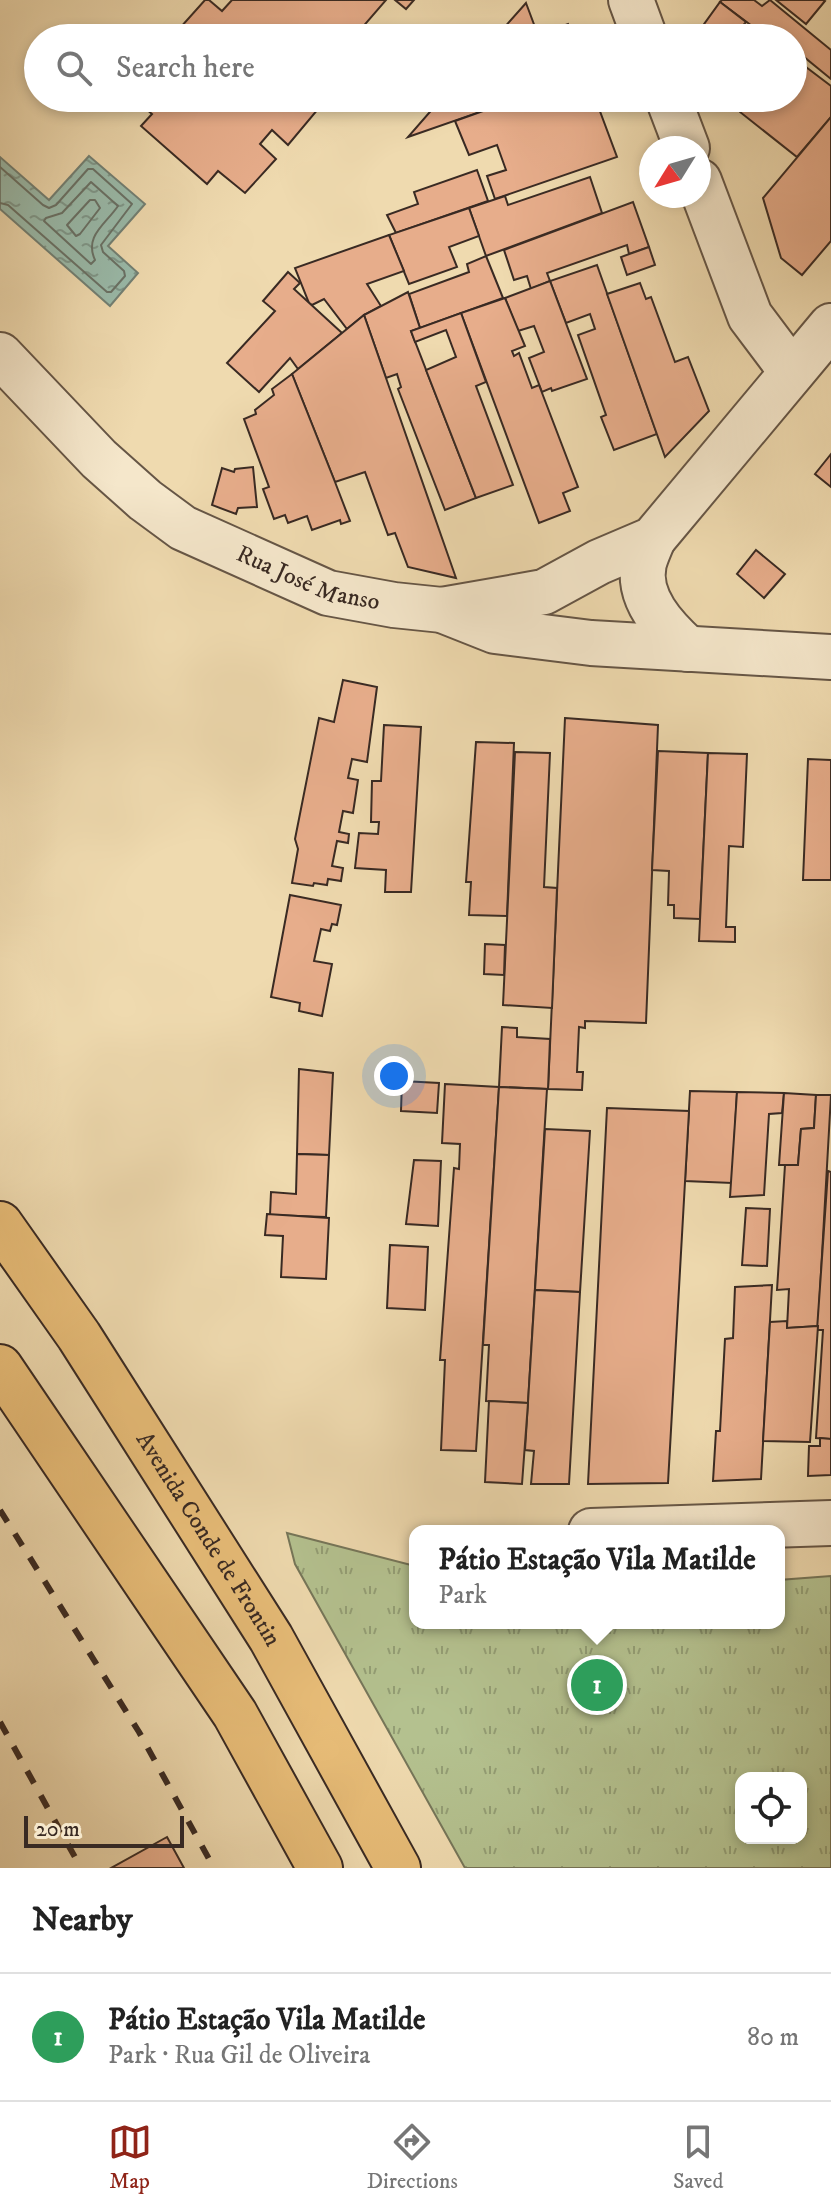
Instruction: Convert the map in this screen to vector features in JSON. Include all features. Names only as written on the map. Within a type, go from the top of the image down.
[{"type":"highway","name":"Avenida Conde de Frontin","points":[[0,1224],[79,1336],[271,1638],[398,1868]]},
{"type":"highway","points":[[0,1367],[235,1714],[320,1868]]},
{"type":"street","points":[[631,0],[640,24]]},
{"type":"street","points":[[673,112],[682,136]]},
{"type":"street","points":[[709,208],[750,316],[792,372]]},
{"type":"street","points":[[688,649],[657,616],[646,596],[643,565],[653,539],[831,326]]},
{"type":"street","name":"Rua José Manso","points":[[0,355],[99,459],[145,500],[183,528],[328,593],[442,610],[495,631],[591,643],[831,657]]},
{"type":"street","points":[[442,610],[544,592],[599,562],[653,539]]},
{"type":"street","points":[[771,1525],[831,1523]]},
{"type":"green space","points":[[287,1533],[409,1564],[409,1629],[785,1629],[785,1580],[831,1576],[831,1868],[465,1868],[295,1564]]},
{"type":"water","points":[[89,156],[145,204],[108,246],[138,273],[110,306],[0,209],[0,157],[49,200]]},
{"type":"building","points":[[205,0],[222,11],[232,0],[386,0],[365,24],[184,24]]},
{"type":"building","points":[[395,0],[414,0],[406,9]]},
{"type":"building","points":[[754,0],[762,6],[770,0],[799,24],[749,24],[720,2]]},
{"type":"building","points":[[776,0],[823,0],[825,1],[806,24]]},
{"type":"building","points":[[720,2],[746,22],[744,24],[704,24]]},
{"type":"building","points":[[526,3],[534,24],[507,24]]},
{"type":"building","points":[[807,30],[831,50],[831,79],[807,59]]},
{"type":"building","points":[[807,68],[831,86],[831,117],[797,157],[740,112],[807,112]]},
{"type":"building","points":[[150,112],[316,112],[288,145],[272,130],[260,144],[276,159],[245,193],[218,171],[207,184],[141,126],[152,114]]},
{"type":"building","points":[[430,112],[480,112],[408,137]]},
{"type":"building","points":[[480,112],[600,112],[617,157],[495,199],[487,176],[506,170],[497,145],[469,155],[455,121]]},
{"type":"building","points":[[831,117],[831,241],[802,275],[781,258],[763,198]]},
{"type":"building","points":[[477,170],[488,201],[396,233],[387,215],[418,204],[414,192]]},
{"type":"building","points":[[590,177],[602,213],[486,256],[469,208],[505,196],[508,205]]},
{"type":"building","points":[[633,202],[649,247],[629,254],[627,245],[547,273],[550,281],[531,289],[527,276],[514,280],[504,250]]},
{"type":"building","points":[[469,208],[479,236],[449,247],[457,267],[409,284],[389,235]]},
{"type":"building","points":[[389,235],[404,271],[367,284],[381,306],[347,329],[324,299],[312,305],[309,303],[295,268]]},
{"type":"building","points":[[649,247],[655,265],[627,275],[621,257]]},
{"type":"building","points":[[486,256],[503,298],[420,328],[409,294],[469,272],[467,264]]},
{"type":"building","points":[[597,265],[657,434],[614,450],[601,417],[606,415],[578,335],[595,329],[590,314],[566,323],[550,281]]},
{"type":"building","points":[[288,272],[300,283],[294,289],[342,333],[298,369],[290,358],[259,392],[227,363],[275,311],[263,301]]},
{"type":"building","points":[[550,281],[587,379],[542,392],[529,358],[544,352],[534,326],[518,331],[505,298]]},
{"type":"building","points":[[640,283],[646,299],[651,297],[675,362],[688,357],[709,411],[665,457],[607,294]]},
{"type":"building","points":[[408,292],[420,328],[411,331],[476,498],[445,510],[398,389],[401,387],[397,374],[386,378],[364,315]]},
{"type":"building","points":[[505,298],[525,346],[512,351],[514,356],[519,353],[532,388],[539,385],[578,487],[563,493],[570,511],[539,523],[461,313]]},
{"type":"building","points":[[461,313],[486,382],[476,386],[513,485],[476,498],[426,370],[456,357],[446,330],[415,342],[411,331]]},
{"type":"building","points":[[364,315],[456,578],[408,567],[395,533],[388,535],[365,472],[335,482],[292,374]]},
{"type":"building","points":[[292,374],[350,521],[341,524],[340,520],[312,530],[307,516],[288,523],[285,515],[274,519],[263,489],[269,487],[244,419],[256,414],[255,410],[274,395],[272,389]]},
{"type":"building","points":[[831,454],[831,487],[815,474]]},
{"type":"building","points":[[253,467],[257,507],[238,508],[236,514],[212,505],[222,468],[234,472],[235,469]]},
{"type":"building","points":[[756,550],[785,574],[764,598],[737,574]]},
{"type":"building","points":[[343,680],[377,687],[367,762],[352,759],[348,778],[358,780],[353,813],[343,811],[339,832],[349,834],[348,843],[337,841],[332,866],[343,868],[341,881],[328,879],[327,885],[314,883],[313,886],[292,883],[298,849],[295,839],[319,718],[334,722]]},
{"type":"building","points":[[565,718],[658,725],[646,1023],[585,1021],[585,1028],[579,1027],[577,1072],[583,1072],[582,1090],[548,1089]]},
{"type":"building","points":[[384,725],[421,727],[411,892],[385,892],[386,870],[355,868],[359,833],[378,834],[379,822],[371,822],[372,781],[381,781]]},
{"type":"building","points":[[476,742],[514,743],[507,916],[469,915],[471,882],[466,882]]},
{"type":"building","points":[[658,751],[708,753],[700,919],[674,918],[674,905],[668,905],[669,871],[652,870]]},
{"type":"building","points":[[515,752],[550,753],[544,887],[557,888],[552,1008],[503,1005]]},
{"type":"building","points":[[708,753],[747,754],[743,847],[729,846],[726,927],[735,927],[735,942],[699,941]]},
{"type":"building","points":[[808,759],[831,760],[831,880],[803,880]]},
{"type":"building","points":[[290,895],[341,905],[337,925],[332,924],[330,931],[321,929],[314,961],[332,964],[322,1016],[299,1011],[300,1003],[271,997]]},
{"type":"building","points":[[485,944],[505,945],[504,975],[484,974]]},
{"type":"building","points":[[502,1027],[517,1028],[517,1037],[550,1039],[548,1089],[499,1087]]},
{"type":"building","points":[[299,1069],[333,1073],[329,1155],[297,1154]]},
{"type":"building","points":[[402,1081],[439,1083],[437,1113],[401,1111]]},
{"type":"building","points":[[445,1084],[499,1087],[476,1451],[441,1450],[445,1360],[440,1360],[454,1168],[459,1169],[460,1144],[442,1143]]},
{"type":"building","points":[[499,1087],[547,1089],[528,1403],[486,1401],[489,1345],[483,1345]]},
{"type":"building","points":[[690,1091],[737,1092],[732,1183],[685,1181]]},
{"type":"building","points":[[737,1092],[784,1093],[782,1113],[769,1114],[764,1195],[730,1197]]},
{"type":"building","points":[[784,1093],[816,1095],[814,1128],[801,1129],[798,1165],[779,1165]]},
{"type":"building","points":[[816,1095],[831,1095],[818,1326],[787,1328],[789,1289],[777,1290],[785,1165],[798,1165],[801,1129],[814,1128]]},
{"type":"building","points":[[607,1108],[689,1111],[668,1483],[588,1484]]},
{"type":"building","points":[[545,1129],[590,1131],[580,1292],[535,1290]]},
{"type":"building","points":[[297,1154],[329,1155],[326,1217],[270,1215],[271,1192],[296,1194]]},
{"type":"building","points":[[414,1160],[441,1161],[438,1226],[406,1224]]},
{"type":"building","points":[[828,1171],[831,1172],[831,1439],[816,1438],[823,1330],[817,1330]]},
{"type":"building","points":[[746,1208],[770,1209],[767,1266],[742,1265]]},
{"type":"building","points":[[267,1214],[329,1218],[326,1279],[281,1277],[283,1236],[265,1235]]},
{"type":"building","points":[[390,1245],[428,1247],[425,1310],[387,1308]]},
{"type":"building","points":[[772,1285],[761,1479],[713,1481],[716,1431],[720,1431],[725,1339],[733,1338],[735,1287]]},
{"type":"building","points":[[535,1290],[580,1292],[569,1484],[531,1484],[534,1451],[525,1450]]},
{"type":"building","points":[[787,1321],[787,1328],[818,1326],[810,1442],[763,1441],[770,1322]]},
{"type":"building","points":[[489,1401],[528,1403],[522,1484],[485,1482]]},
{"type":"building","points":[[820,1438],[831,1439],[831,1475],[808,1476],[809,1446],[820,1446]]},
{"type":"building","points":[[167,1837],[184,1868],[111,1868]]},
{"type":"railway","points":[[0,1510],[139,1732],[214,1868]]},
{"type":"railway","points":[[0,1722],[81,1868]]},
{"type":"place","name":"Pátio Estação Vila Matilde","points":[[597,1685]]}]
